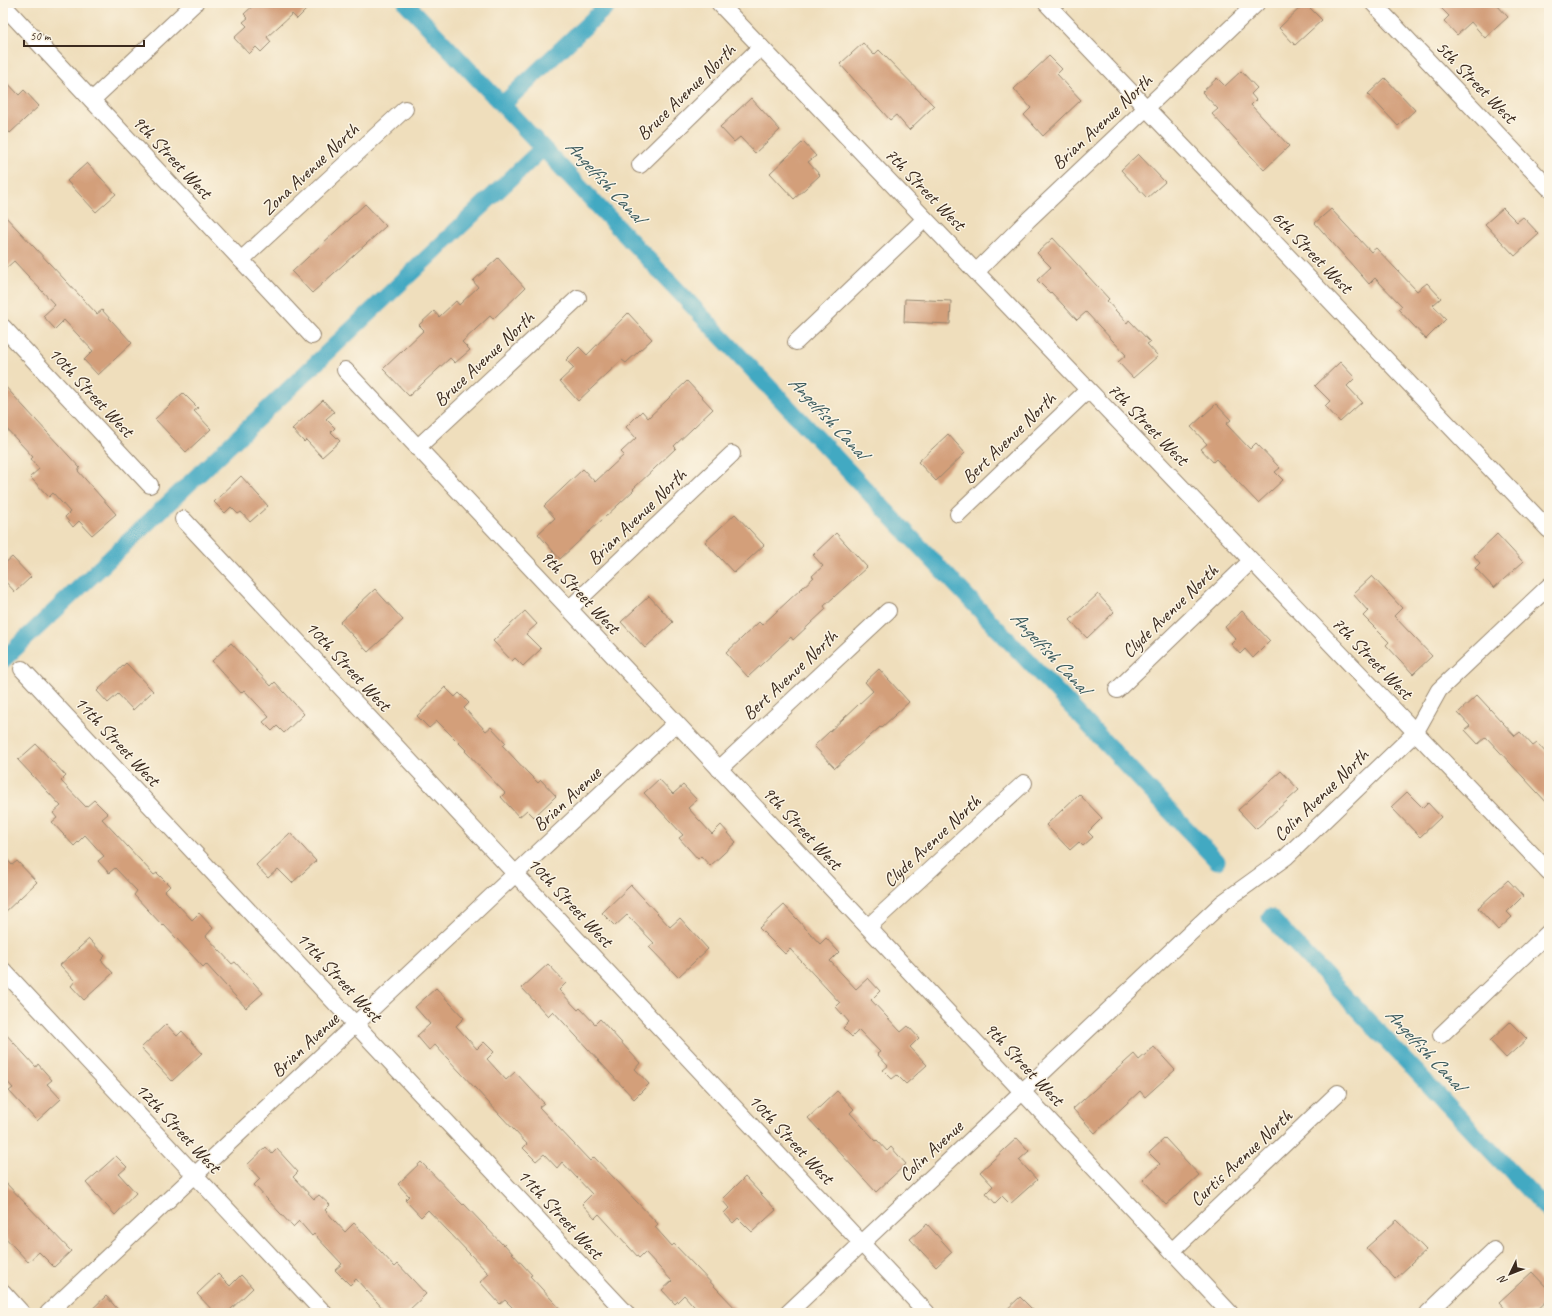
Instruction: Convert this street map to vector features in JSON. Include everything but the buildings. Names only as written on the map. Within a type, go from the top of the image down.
[{"type":"street","points":[[92,100],[195,3]]},
{"type":"street","name":"7th Street West","points":[[719,3],[1549,872]]},
{"type":"street","name":"6th Street West","points":[[1046,3],[1549,530]]},
{"type":"street","name":"Brian Avenue North","points":[[976,272],[1028,220],[1257,3]]},
{"type":"street","name":"5th Street West","points":[[1373,3],[1549,188]]},
{"type":"street","name":"9th Street West","points":[[3,5],[312,336]]},
{"type":"street","name":"Bruce Avenue North","points":[[640,165],[761,47]]},
{"type":"street","name":"Zona Avenue North","points":[[241,260],[405,108]]},
{"type":"street","points":[[796,342],[925,218]]},
{"type":"street","name":"Bruce Avenue North","points":[[417,448],[578,298]]},
{"type":"street","name":"10th Street West","points":[[3,327],[150,484]]},
{"type":"street","name":"9th Street West","points":[[345,370],[1230,1313]]},
{"type":"street","name":"Bert Avenue North","points":[[958,514],[1088,390]]},
{"type":"street","name":"Brian Avenue North","points":[[569,609],[732,454]]},
{"type":"street","name":"10th Street West","points":[[183,519],[927,1313]]},
{"type":"street","name":"Clyde Avenue North","points":[[1117,690],[1251,561]]},
{"type":"street","name":"Colin Avenue North","points":[[1101,1016],[1222,903],[1286,857],[1415,733],[1439,690],[1549,586]]},
{"type":"street","name":"Bert Avenue North","points":[[719,769],[888,611]]},
{"type":"street","name":"11th Street West","points":[[22,669],[626,1313]]},
{"type":"street","name":"Brian Avenue","points":[[48,1313],[676,724]]},
{"type":"street","name":"Clyde Avenue North","points":[[868,928],[1024,783]]},
{"type":"street","points":[[1441,1035],[1549,932]]},
{"type":"street","name":"12th Street West","points":[[3,970],[324,1313]]},
{"type":"street","name":"Colin Avenue","points":[[788,1313],[1022,1093],[1101,1016]]},
{"type":"street","name":"Curtis Avenue North","points":[[1172,1251],[1338,1093]]},
{"type":"street","points":[[1428,1313],[1494,1250]]},
{"type":"street","points":[[3,1292],[22,1313]]},
{"type":"waterway","name":"Angelfish Canal","points":[[406,3],[1217,861]]},
{"type":"waterway","points":[[502,105],[610,3]]},
{"type":"waterway","points":[[3,660],[543,148]]},
{"type":"waterway","name":"Angelfish Canal","points":[[1270,917],[1549,1212]]}]
